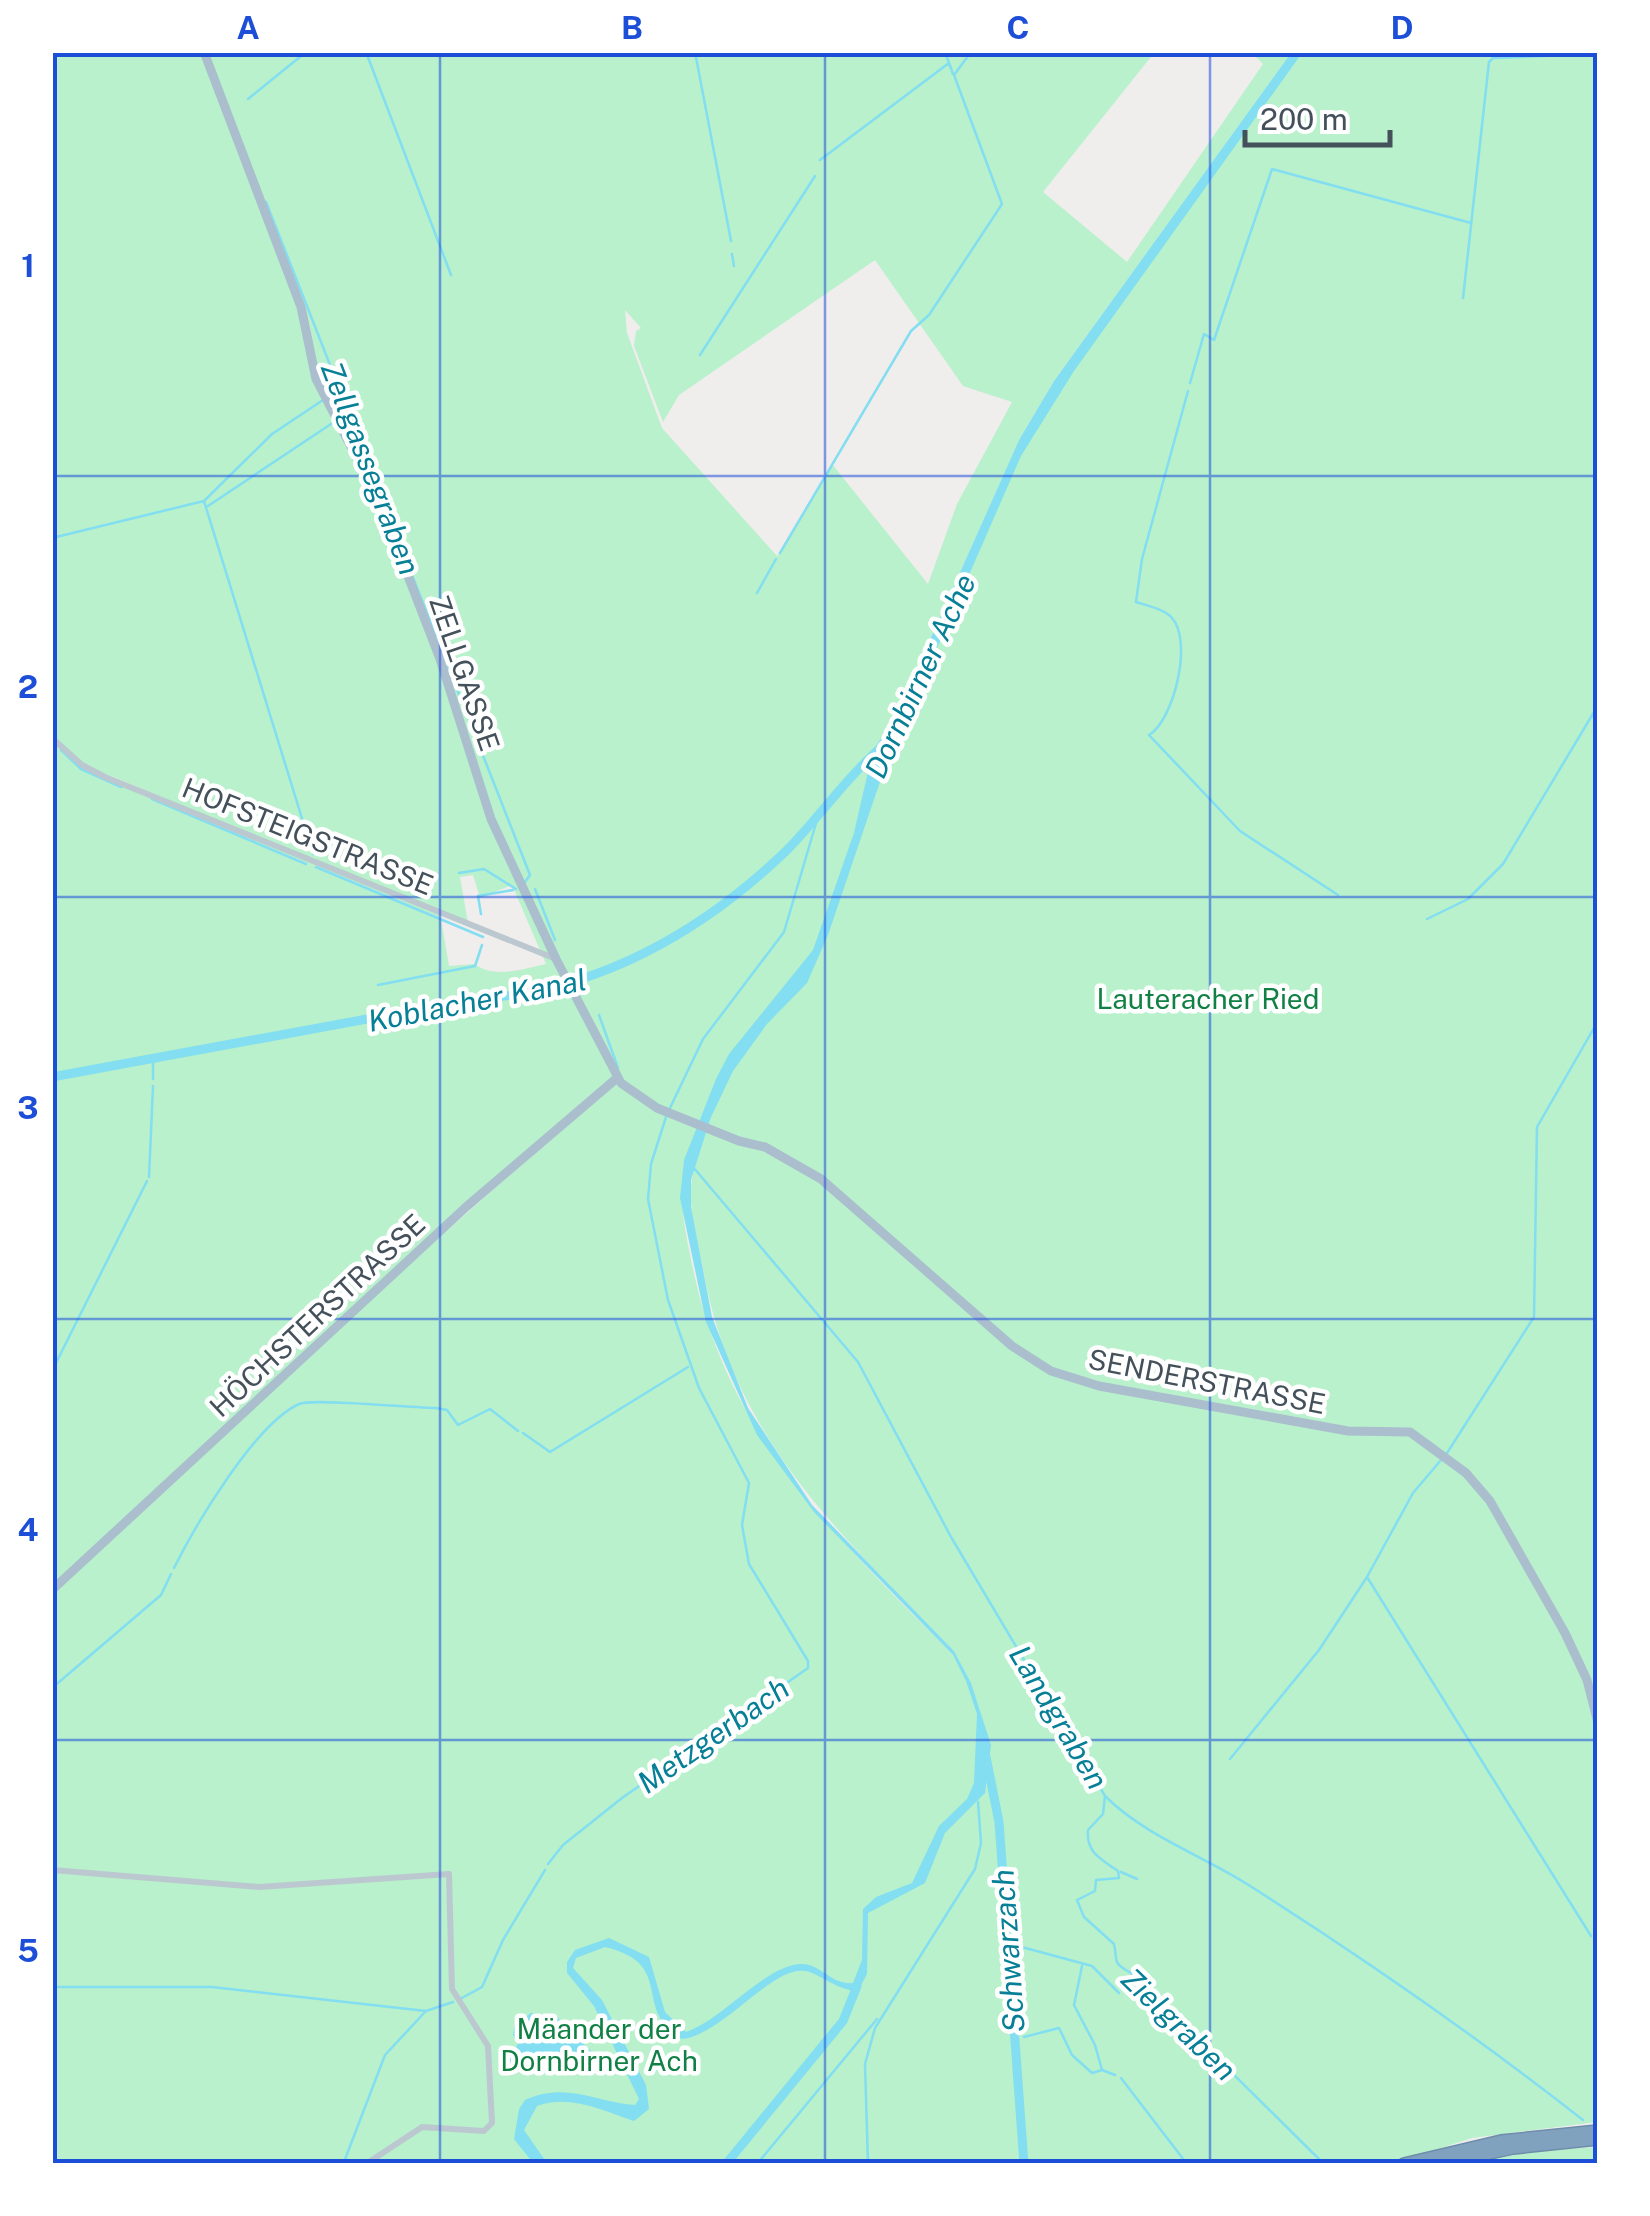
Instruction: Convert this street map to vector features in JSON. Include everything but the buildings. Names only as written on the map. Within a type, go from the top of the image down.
[{"type":"highway","points":[[1404,2164],[1501,2141],[1598,2130]]},
{"type":"highway","points":[[1438,2164],[1513,2148],[1598,2140]]},
{"type":"main road","name":"ZELLGASSE","points":[[204,52],[301,306],[316,379],[379,501],[440,659],[482,796],[556,959],[618,1078]]},
{"type":"main road","name":"SENDERSTRASSE","points":[[618,1078],[672,1114],[727,1136],[766,1146],[821,1179],[1012,1346],[1050,1371],[1100,1386],[1348,1431],[1410,1432],[1466,1474],[1490,1501],[1565,1633],[1586,1680],[1598,1723]]},
{"type":"main road","name":"HÖCHSTERSTRASSE","points":[[52,1590],[466,1207],[618,1078]]},
{"type":"main road","points":[[1598,1904],[1598,1966]]},
{"type":"street","name":"HOFSTEIGSTRASSE","points":[[52,738],[82,765],[106,777],[556,959]]},
{"type":"street","points":[[52,1870],[259,1887],[450,1874],[452,1989],[488,2046],[492,2122],[484,2131],[422,2127],[366,2164]]},
{"type":"green space","points":[[53,53],[1154,53],[1043,192],[1127,262],[1263,64],[1252,53],[1291,53],[1054,381],[1019,440],[896,716],[873,750],[877,758],[912,694],[1022,442],[1294,53],[1597,53],[1598,1850],[1593,1914],[1598,1915],[1597,2122],[1472,2138],[1392,2164],[53,2163],[53,1593],[401,1271],[617,1081],[526,1151],[444,1224],[53,1587]],"holes":[[[875,260],[963,386],[1012,402],[957,504],[928,584],[832,464],[777,556],[662,428],[627,333],[625,310],[641,328],[636,331],[634,346],[663,422],[679,395]],[[91,770],[114,777],[273,844]],[[473,875],[480,898],[512,885],[546,964],[500,972],[474,964],[449,966],[440,913],[468,923],[460,877]],[[702,1116],[710,1120],[692,1178],[691,1207],[718,1330],[739,1384],[797,1480],[832,1523],[954,1651],[967,1680],[953,1655],[831,1528],[796,1485],[735,1390],[712,1337],[686,1233],[682,1196],[693,1139]]]},
{"type":"green space","points":[[1597,2147],[1597,2163],[1461,2164],[1536,2151]]},
{"type":"water","name":"Dornbirner Ache","points":[[1291,53],[1302,53],[1074,371],[1021,456],[885,767],[828,935],[807,983],[767,1024],[733,1071],[711,1117],[691,1180],[691,1207],[712,1317],[748,1408],[812,1505],[954,1651],[971,1683],[991,1745],[985,1793],[945,1833],[925,1883],[868,1913],[867,1974],[856,1995],[855,1991],[810,1972],[792,1972],[762,1989],[714,2026],[682,2039],[659,2015],[648,1976],[640,1964],[605,1947],[576,1958],[573,1968],[602,2000],[646,2085],[649,2109],[634,2121],[574,2103],[537,2106],[524,2130],[547,2163],[533,2163],[514,2139],[519,2109],[525,2100],[554,2092],[635,2105],[639,2099],[594,2006],[567,1973],[567,1962],[575,1950],[609,1938],[649,1957],[665,2012],[686,2032],[788,1966],[809,1965],[838,1981],[853,1983],[862,1960],[863,1909],[876,1897],[912,1883],[939,1826],[967,1799],[974,1783],[977,1714],[953,1655],[814,1512],[757,1435],[706,1322],[680,1198],[684,1160],[729,1054],[813,950],[854,833],[873,750],[896,716],[1019,440],[1054,381]]},
{"type":"water","points":[[531,2013],[556,2016],[602,2062],[607,2075],[555,2064],[504,2067],[518,2044],[513,2035],[515,2024]]},
{"type":"waterway","points":[[248,99],[306,52]]},
{"type":"waterway","points":[[366,52],[451,275]]},
{"type":"waterway","points":[[695,52],[731,241]]},
{"type":"waterway","points":[[945,52],[953,74]]},
{"type":"waterway","points":[[780,553],[911,331],[929,315],[1002,204],[954,75],[971,52]]},
{"type":"waterway","points":[[1463,298],[1489,62],[1493,58],[1598,54]]},
{"type":"waterway","points":[[820,160],[949,63]]},
{"type":"waterway","points":[[1190,383],[1204,334],[1214,340],[1272,169],[1471,223]]},
{"type":"waterway","points":[[700,355],[815,176]]},
{"type":"waterway","name":"Zellgassegraben","points":[[266,202],[382,497]]},
{"type":"waterway","points":[[732,254],[734,266]]},
{"type":"waterway","points":[[1188,391],[1142,559],[1136,602],[1172,618],[1181,644],[1173,697],[1158,727],[1149,735],[1240,831],[1338,895]]},
{"type":"waterway","points":[[52,538],[204,501],[272,434],[323,400]]},
{"type":"waterway","points":[[208,506],[334,422]]},
{"type":"waterway","points":[[204,501],[313,854]]},
{"type":"waterway","name":"Zellgassegraben","points":[[401,547],[530,875],[525,882]]},
{"type":"waterway","points":[[757,593],[776,559]]},
{"type":"waterway","points":[[1427,919],[1468,899],[1503,864],[1594,712]]},
{"type":"waterway","name":"Koblacher Kanal","points":[[52,1077],[524,993],[607,970],[683,931],[754,880],[786,851],[879,749]]},
{"type":"waterway","points":[[61,750],[81,769],[121,787]]},
{"type":"waterway","points":[[152,799],[306,864]]},
{"type":"waterway","points":[[669,1110],[703,1039],[784,932],[819,813]]},
{"type":"waterway","points":[[316,867],[483,937]]},
{"type":"waterway","points":[[459,873],[484,869],[516,889]]},
{"type":"waterway","points":[[535,889],[555,940]]},
{"type":"waterway","name":"Landgraben","points":[[481,914],[478,896],[513,890]]},
{"type":"waterway","name":"Landgraben","points":[[378,985],[475,966],[482,945]]},
{"type":"waterway","points":[[599,1015],[618,1068]]},
{"type":"waterway","points":[[1447,1453],[1534,1317],[1537,1127],[1598,1021]]},
{"type":"waterway","points":[[153,1061],[153,1079]]},
{"type":"waterway","points":[[149,1177],[153,1086]]},
{"type":"waterway","name":"Metzgerbach","points":[[548,1864],[563,1845],[622,1798],[808,1668],[808,1661],[749,1564],[742,1525],[749,1483],[699,1388],[668,1300],[648,1199],[651,1164],[666,1117]]},
{"type":"waterway","name":"Landgraben","points":[[693,1167],[858,1362],[951,1537],[1105,1796],[1137,1822],[1247,1884],[1376,1969],[1583,2120]]},
{"type":"waterway","points":[[52,1371],[147,1181]]},
{"type":"waterway","points":[[523,1433],[550,1452],[688,1367]]},
{"type":"waterway","points":[[174,1568],[246,1453],[282,1415],[299,1404],[436,1408],[447,1410],[458,1425],[490,1409],[518,1431]]},
{"type":"waterway","points":[[1441,1460],[1413,1493],[1367,1577],[1591,1936]]},
{"type":"waterway","points":[[52,1688],[161,1595],[171,1574]]},
{"type":"waterway","points":[[1230,1759],[1319,1650],[1367,1577]]},
{"type":"waterway","name":"Schwarzach","points":[[986,1757],[999,1822],[1024,2164]]},
{"type":"waterway","name":"Zielgraben","points":[[1105,1796],[1103,1814],[1088,1830],[1089,1844],[1118,1871],[1119,1878],[1096,1880],[1095,1891],[1077,1900],[1084,1917],[1114,1944],[1120,1966],[1324,2164]]},
{"type":"waterway","points":[[868,2164],[865,2064],[875,2028],[975,1869],[981,1843],[978,1802]]},
{"type":"waterway","name":"Metzgerbach","points":[[460,1999],[482,1987],[503,1940],[545,1870]]},
{"type":"waterway","points":[[1121,1872],[1137,1879]]},
{"type":"waterway","name":"Schwarzach","points":[[1007,1943],[1011,1944]]},
{"type":"waterway","points":[[1018,1946],[1092,1966],[1119,1993]]},
{"type":"waterway","points":[[1082,1966],[1074,2005],[1095,2045],[1102,2070]]},
{"type":"waterway","points":[[726,2164],[843,2021],[857,1986]]},
{"type":"waterway","name":"Metzgerbach","points":[[52,1987],[212,1987],[426,2011],[453,2002]]},
{"type":"waterway","points":[[344,2162],[385,2055],[425,2012]]},
{"type":"waterway","points":[[757,2164],[877,2019]]},
{"type":"waterway","points":[[1024,2037],[1059,2028],[1072,2055],[1092,2073],[1102,2070],[1115,2075]]},
{"type":"waterway","points":[[1121,2078],[1187,2164]]},
{"type":"park label","name":"Lauteracher Ried","points":[[1208,998]]},
{"type":"park label","name":"Mäander der Dornbirner Ach","points":[[599,2044]]}]
